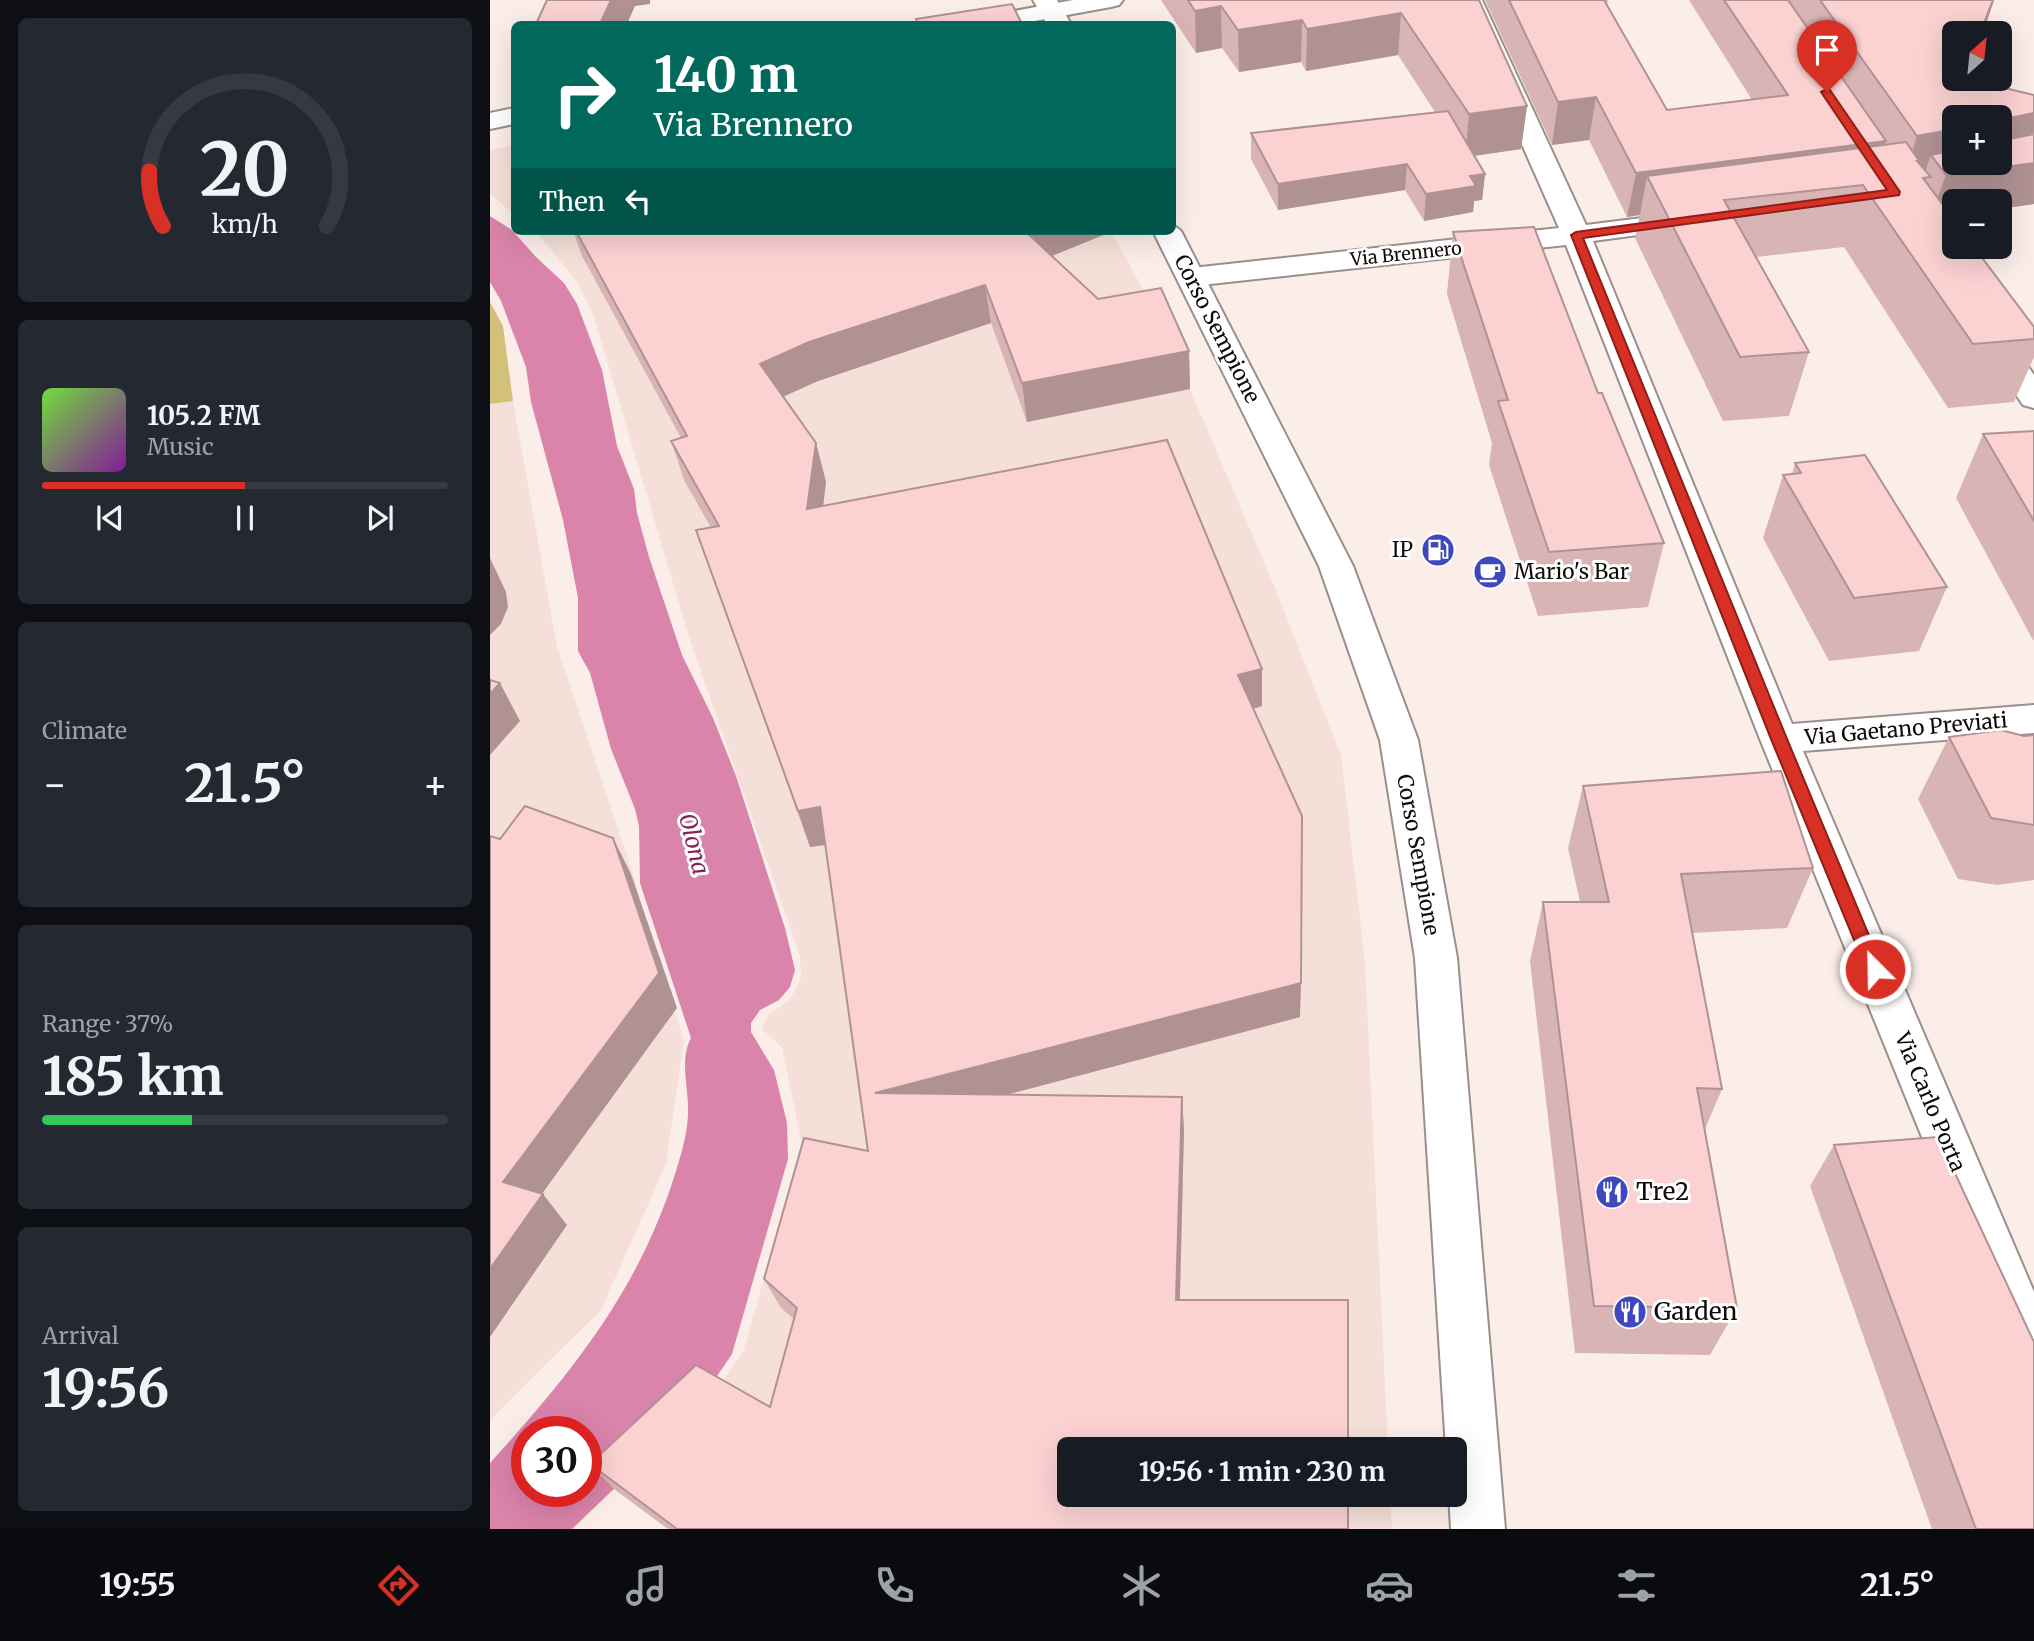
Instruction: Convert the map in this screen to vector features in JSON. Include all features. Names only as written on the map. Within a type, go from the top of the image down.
[{"type":"street","points":[[1000,21],[1111,0]]},
{"type":"street","name":"Via Carlo Porta","points":[[1471,0],[1576,235],[1779,739],[2034,1351]]},
{"type":"street","points":[[490,121],[511,117]]},
{"type":"street","name":"Via Brennero","points":[[1192,277],[1576,235],[1710,217]]},
{"type":"street","name":"Corso Sempione","points":[[1169,235],[1336,566],[1399,740],[1436,958],[1478,1529]]},
{"type":"street","points":[[1980,318],[2034,398]]},
{"type":"street","name":"Via Gaetano Previati","points":[[1779,739],[2034,719]]},
{"type":"shaded area","points":[[511,146],[511,212],[490,194],[490,150]]},
{"type":"shaded area","points":[[539,235],[1113,235],[1163,326],[1273,583],[1341,754],[1365,962],[1387,1437],[1057,1437],[1057,1507],[1391,1507],[1392,1529],[732,1529],[716,1392],[744,1349],[802,1144],[782,1048],[762,1029],[767,1016],[790,1000],[801,977],[800,956],[689,637],[593,314],[578,283]]},
{"type":"shaded area","points":[[490,302],[503,326],[513,401],[490,404]]},
{"type":"shaded area","points":[[513,401],[557,647],[628,859],[684,1041],[666,1164],[601,1310],[490,1420],[490,404]]},
{"type":"water","name":"Olona","points":[[490,216],[511,229],[511,235],[516,235],[564,283],[577,304],[602,370],[617,446],[634,489],[637,513],[649,557],[682,655],[713,718],[736,776],[785,928],[795,970],[790,987],[779,1000],[760,1010],[751,1023],[751,1032],[774,1070],[787,1123],[788,1159],[732,1354],[690,1416],[602,1500],[602,1416],[531,1416],[605,1320],[649,1242],[666,1200],[685,1138],[688,1112],[685,1065],[691,1038],[640,883],[639,826],[635,809],[611,749],[590,673],[578,651],[578,598],[563,520],[531,402],[526,367],[501,301],[490,282]]},
{"type":"water","points":[[511,1439],[511,1507],[595,1507],[572,1529],[490,1529],[490,1463]]},
{"type":"building","points":[[547,0],[611,0],[601,21],[537,21]]},
{"type":"building","points":[[1188,0],[1479,0],[1527,106],[1469,114],[1401,13],[1307,29],[1302,20],[1238,30],[1221,6],[1195,11]]},
{"type":"building","points":[[1509,0],[1604,0],[1667,110],[1788,95],[1724,0],[1788,0],[1886,141],[1636,173],[1596,97],[1558,102]]},
{"type":"building","points":[[1820,0],[1993,0],[1985,21],[1942,21],[1942,91],[2012,90],[2034,95],[2034,113],[2012,118],[2012,105],[1942,105],[1942,131],[1917,136]]},
{"type":"building","points":[[1012,4],[1020,21],[917,21],[916,19]]},
{"type":"building","points":[[1448,111],[1485,174],[1470,176],[1476,186],[1426,194],[1407,164],[1278,184],[1251,133]]},
{"type":"building","points":[[2034,134],[2034,163],[2012,166],[2012,139]]},
{"type":"building","points":[[1906,142],[1931,177],[1923,178],[1942,204],[1942,259],[1983,259],[2034,327],[2034,339],[1973,344],[1863,185],[1724,200],[1809,352],[1740,357],[1647,176]]},
{"type":"building","points":[[1942,153],[1942,170],[1931,155]]},
{"type":"building","points":[[1534,227],[1598,393],[1602,393],[1664,543],[1549,552],[1498,401],[1508,400],[1453,232]]},
{"type":"building","points":[[578,235],[1029,235],[1098,299],[1161,288],[1189,351],[1022,383],[985,285],[809,342],[760,364],[816,443],[807,509],[1167,440],[1262,669],[1238,675],[1302,816],[1301,983],[875,1093],[1182,1097],[1176,1300],[1348,1300],[1348,1437],[1057,1437],[1057,1507],[1348,1507],[1348,1529],[677,1529],[602,1473],[602,1453],[696,1365],[770,1407],[797,1308],[764,1279],[804,1138],[868,1151],[820,807],[798,811],[696,530],[719,526],[671,441],[687,436]]},
{"type":"building","points":[[2034,431],[2034,521],[1983,434]]},
{"type":"building","points":[[1865,455],[1947,587],[1854,598],[1783,475],[1801,473],[1795,463]]},
{"type":"building","points":[[490,680],[500,683],[490,694]]},
{"type":"building","points":[[2001,730],[2024,736],[2034,735],[2034,825],[1991,818],[1949,737]]},
{"type":"building","points":[[1781,771],[1813,868],[1681,874],[1722,1089],[1697,1088],[1737,1308],[1594,1306],[1543,902],[1609,902],[1583,786]]},
{"type":"building","points":[[525,806],[613,838],[659,973],[503,1182],[543,1194],[490,1269],[490,836],[500,839]]},
{"type":"building","points":[[1938,1137],[2034,1342],[2034,1529],[1976,1529],[1834,1145]]},
{"type":"place","name":"IP","points":[[1438,550]]},
{"type":"place","name":"Mario's Bar","points":[[1490,572]]},
{"type":"place","name":"Tre2","points":[[1612,1192]]},
{"type":"place","name":"Garden","points":[[1630,1312]]},
{"type":"route","points":[[1827,92],[1895,192],[1576,235],[1779,739],[1875,969]]}]
